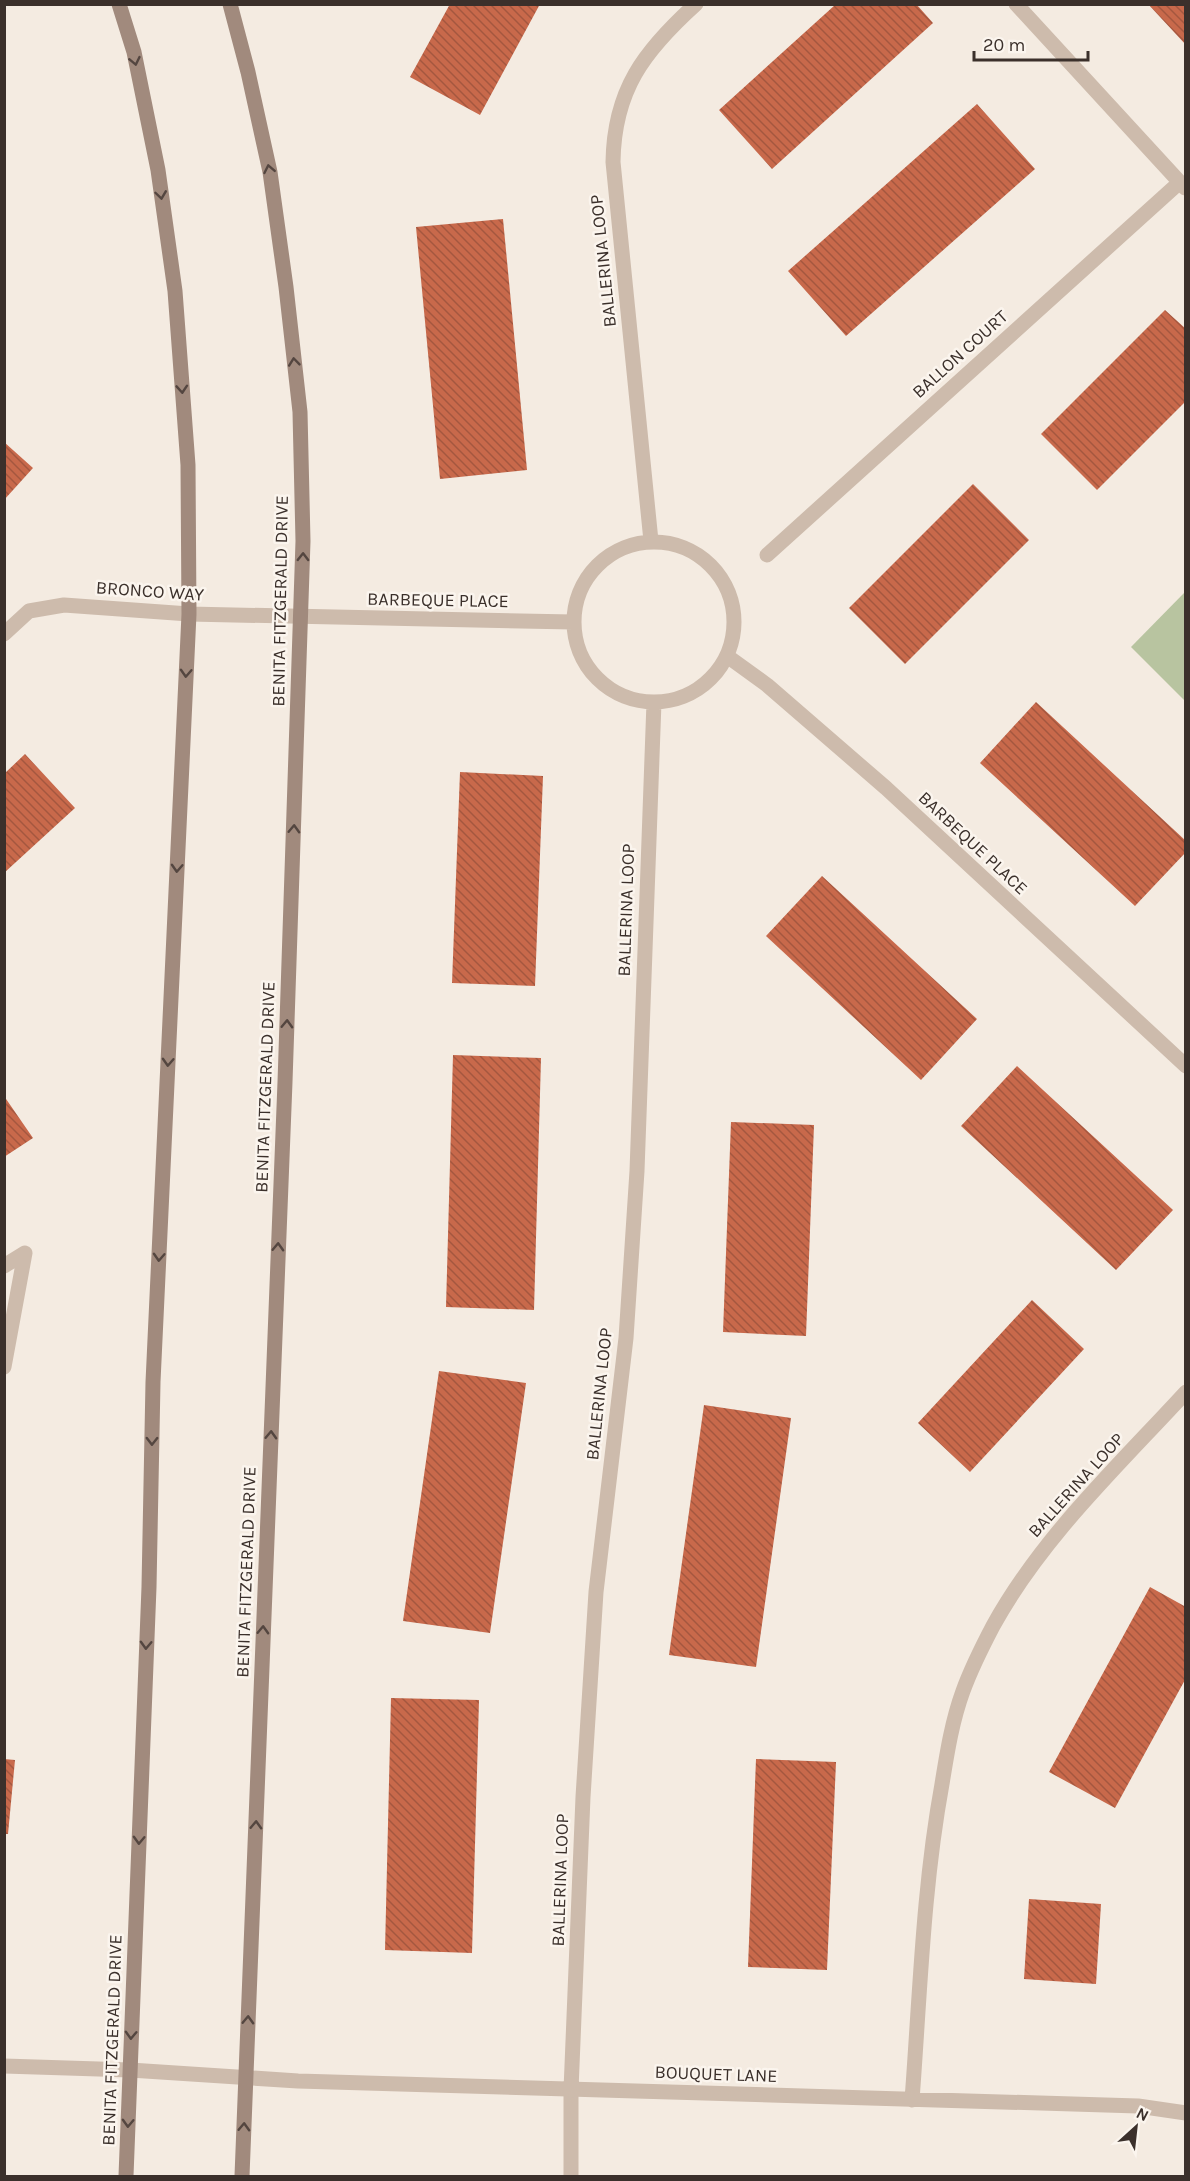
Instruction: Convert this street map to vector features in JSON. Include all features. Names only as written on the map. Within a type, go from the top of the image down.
[{"type":"main road","name":"BENITA FITZGERALD DRIVE","points":[[119,4],[134,52],[154,148],[175,291],[188,465],[189,614],[153,1382],[148,1587],[126,2176]]},
{"type":"main road","name":"BENITA FITZGERALD DRIVE","points":[[230,4],[270,172],[300,412],[303,541],[242,2176]]},
{"type":"street","name":"BALLERINA LOOP","points":[[651,541],[613,162],[613,140],[617,118],[638,68],[655,44],[696,4]]},
{"type":"street","points":[[1016,4],[1183,185]]},
{"type":"street","name":"BALLON COURT","points":[[767,555],[1183,185]]},
{"type":"street","points":[[651,541],[675,544],[697,553],[714,569],[728,588],[734,611],[734,634],[727,656],[715,675],[697,690],[676,699],[654,702],[629,698],[607,687],[589,670],[577,647],[573,622],[576,598],[588,575],[597,565],[605,557],[627,545],[651,541]]},
{"type":"street","name":"BRONCO WAY","points":[[4,634],[29,611],[64,605],[189,614],[301,615]]},
{"type":"street","name":"BARBEQUE PLACE","points":[[301,615],[573,622]]},
{"type":"street","name":"BARBEQUE PLACE","points":[[727,656],[767,685],[886,788],[1185,1066]]},
{"type":"street","name":"BALLERINA LOOP","points":[[571,2176],[571,2090],[583,1797],[596,1592],[626,1338],[637,1171],[654,702]]},
{"type":"street","points":[[4,1266],[25,1253],[4,1367]]},
{"type":"street","name":"BALLERINA LOOP","points":[[912,2100],[926,1902],[936,1816],[962,1692],[994,1624],[1037,1558],[1185,1392]]},
{"type":"street","name":"BOUQUET LANE","points":[[4,2066],[571,2090],[1137,2106],[1185,2113]]},
{"type":"green space","points":[[1185,592],[1185,701],[1131,647]]},
{"type":"building","points":[[450,4],[540,4],[480,115],[410,77]]},
{"type":"building","points":[[1148,4],[1186,4],[1186,45]]},
{"type":"building","points":[[835,5],[917,5],[933,23],[772,169],[719,110]]},
{"type":"building","points":[[977,104],[1035,169],[846,336],[788,271]]},
{"type":"building","points":[[503,219],[527,470],[440,479],[416,227]]},
{"type":"building","points":[[1165,310],[1186,329],[1186,401],[1097,490],[1041,434]]},
{"type":"building","points":[[4,442],[33,468],[4,500]]},
{"type":"building","points":[[973,484],[1029,540],[905,664],[849,608]]},
{"type":"building","points":[[1036,702],[1186,841],[1186,852],[1135,906],[980,763]]},
{"type":"building","points":[[25,754],[75,808],[4,873],[4,774]]},
{"type":"building","points":[[460,772],[543,776],[535,986],[452,983]]},
{"type":"building","points":[[822,876],[977,1019],[921,1080],[766,936]]},
{"type":"building","points":[[453,1055],[541,1058],[534,1310],[446,1307]]},
{"type":"building","points":[[1017,1066],[1173,1210],[1116,1270],[961,1126]]},
{"type":"building","points":[[4,1096],[33,1138],[4,1157]]},
{"type":"building","points":[[731,1122],[814,1125],[806,1336],[723,1332]]},
{"type":"building","points":[[1032,1300],[1084,1349],[970,1472],[918,1423]]},
{"type":"building","points":[[439,1371],[526,1383],[490,1633],[403,1621]]},
{"type":"building","points":[[704,1405],[791,1418],[756,1667],[669,1655]]},
{"type":"building","points":[[1150,1587],[1186,1607],[1186,1678],[1115,1808],[1049,1772]]},
{"type":"building","points":[[391,1698],[479,1700],[472,1953],[385,1950]]},
{"type":"building","points":[[4,1759],[15,1760],[8,1834],[4,1834]]},
{"type":"building","points":[[756,1759],[836,1762],[827,1970],[748,1967]]},
{"type":"building","points":[[1029,1899],[1101,1904],[1096,1984],[1024,1979]]}]
